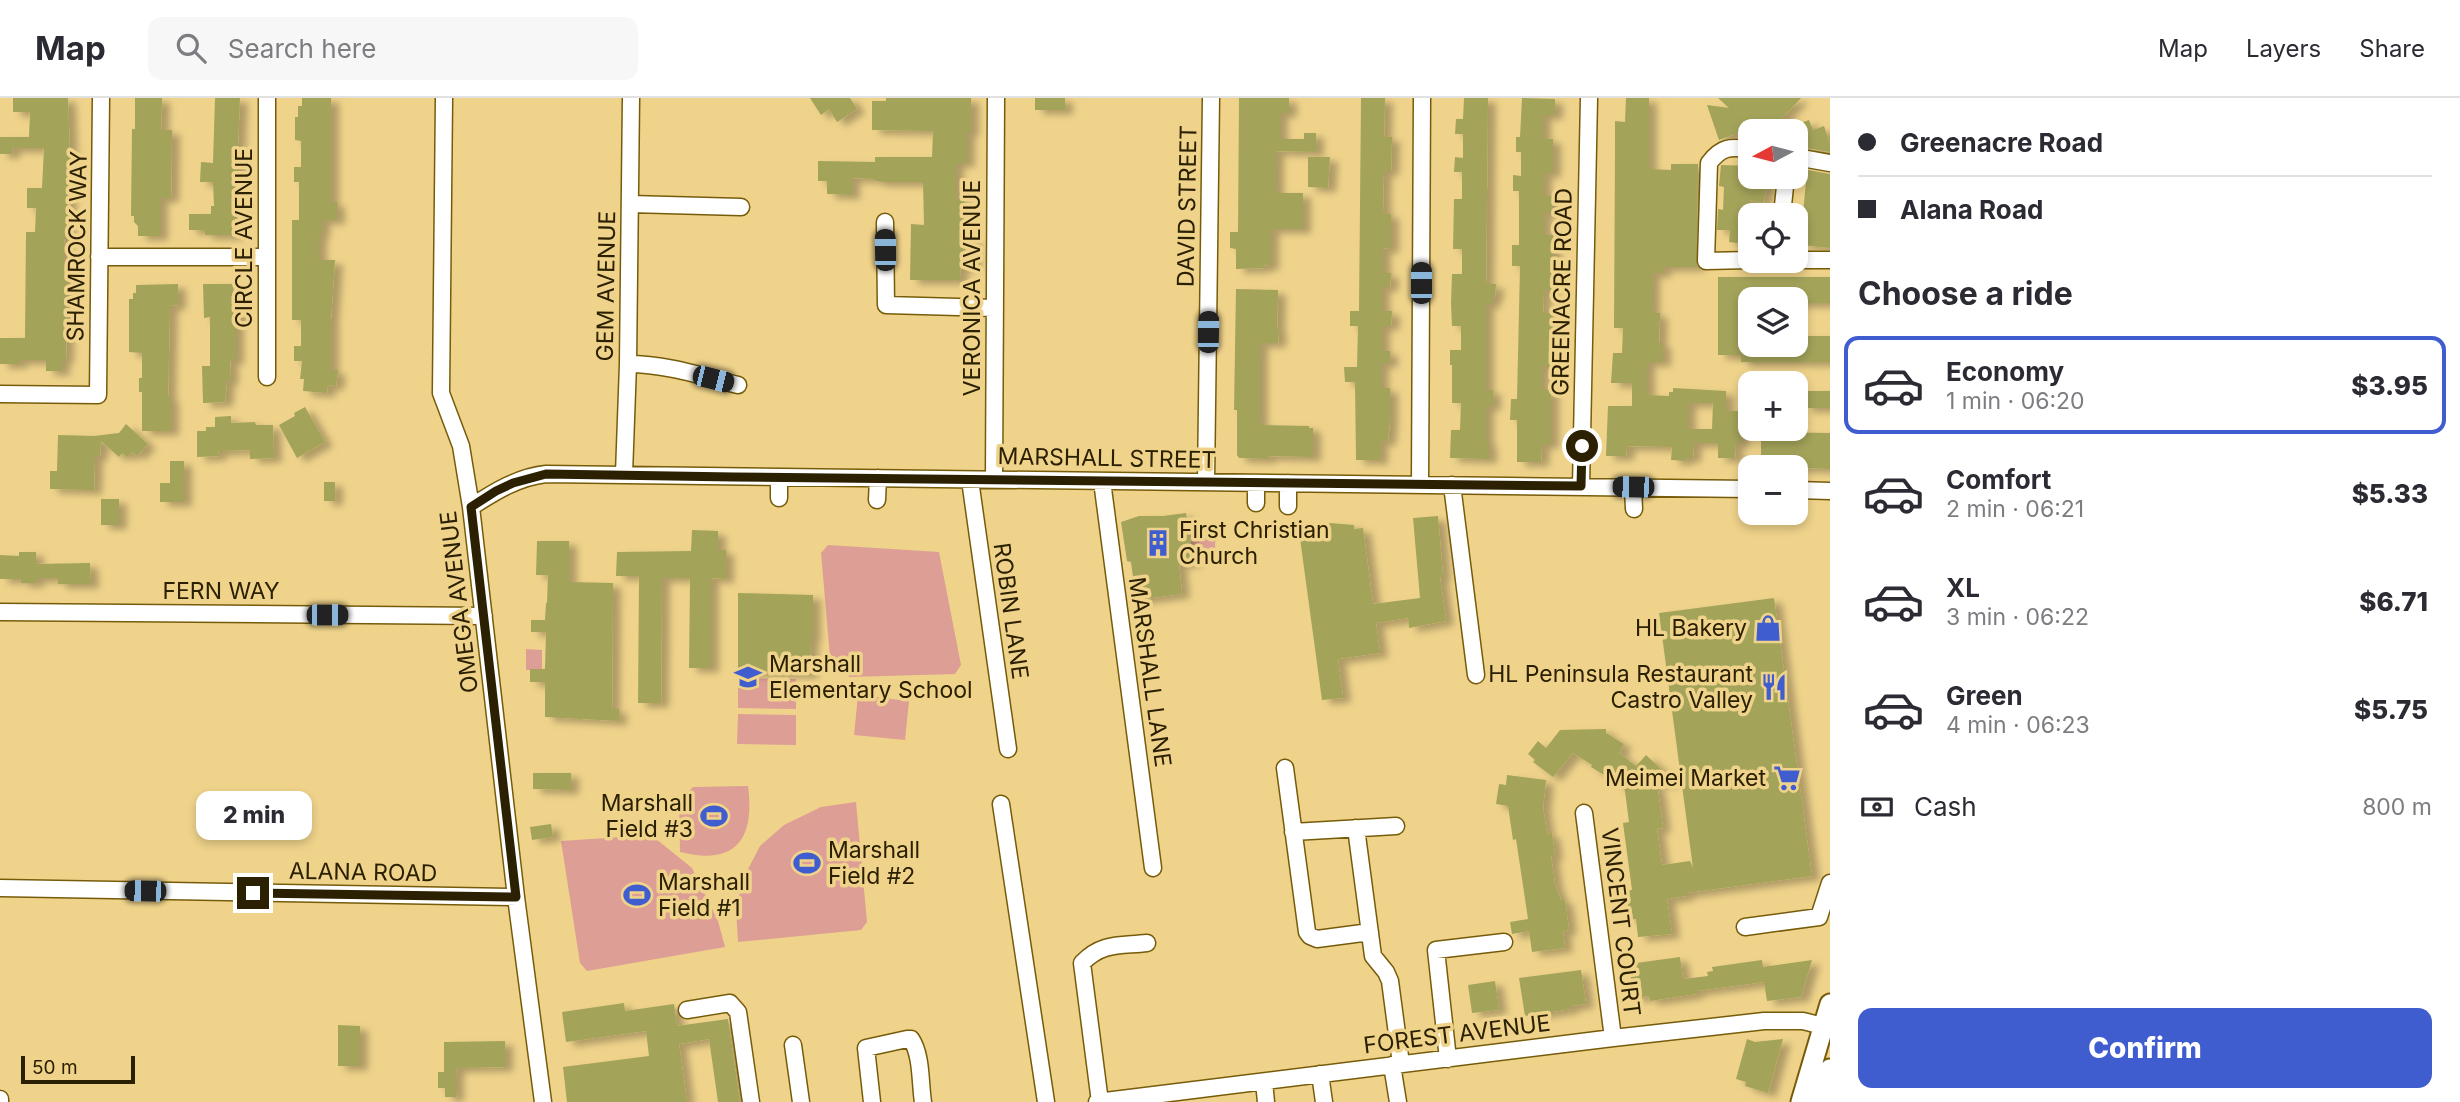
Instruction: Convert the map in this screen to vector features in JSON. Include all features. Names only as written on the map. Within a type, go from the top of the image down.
[{"type":"main road","points":[[1801,1102],[1826,1033],[1830,1004]]},
{"type":"main road","points":[[1820,1102],[1830,1069]]},
{"type":"street","name":"SHAMROCK WAY","points":[[0,394],[98,396],[101,98]]},
{"type":"street","name":"CIRCLE AVENUE","points":[[267,98],[267,377]]},
{"type":"street","name":"OMEGA AVENUE","points":[[444,98],[441,393],[461,446],[471,507],[516,897],[543,1102]]},
{"type":"street","name":"GEM AVENUE","points":[[624,474],[631,98]]},
{"type":"street","name":"VERONICA AVENUE","points":[[993,479],[996,98]]},
{"type":"street","name":"DAVID STREET","points":[[1206,482],[1211,98]]},
{"type":"street","points":[[1420,484],[1422,98]]},
{"type":"street","name":"GREENACRE ROAD","points":[[1581,486],[1589,98]]},
{"type":"street","points":[[1738,148],[1730,147],[1717,152],[1709,163],[1706,261],[1738,260]]},
{"type":"street","points":[[1808,160],[1830,163]]},
{"type":"street","points":[[630,204],[741,207]]},
{"type":"street","points":[[885,222],[886,305],[994,308]]},
{"type":"street","points":[[99,257],[266,257]]},
{"type":"street","points":[[1808,260],[1830,260]]},
{"type":"street","points":[[628,364],[647,364],[738,385]]},
{"type":"street","name":"MARSHALL STREET","points":[[471,507],[496,491],[538,475],[1738,489]]},
{"type":"street","points":[[779,478],[779,498]]},
{"type":"street","points":[[877,500],[878,478]]},
{"type":"street","name":"ROBIN LANE","points":[[970,480],[1008,749]]},
{"type":"street","name":"MARSHALL LANE","points":[[1102,481],[1153,868]]},
{"type":"street","points":[[1255,483],[1256,503]]},
{"type":"street","points":[[1288,483],[1288,506]]},
{"type":"street","points":[[1452,485],[1476,675]]},
{"type":"street","points":[[1633,487],[1634,509]]},
{"type":"street","points":[[1808,490],[1830,491]]},
{"type":"street","name":"FERN WAY","points":[[0,612],[484,616]]},
{"type":"street","points":[[1285,768],[1308,934],[1317,939],[1370,932]]},
{"type":"street","points":[[1002,804],[1046,1102]]},
{"type":"street","name":"VINCENT COURT","points":[[1584,813],[1613,1038]]},
{"type":"street","points":[[1293,832],[1396,826]]},
{"type":"street","points":[[1356,828],[1373,956],[1390,981],[1398,1102]]},
{"type":"street","name":"ALANA ROAD","points":[[0,888],[516,897]]},
{"type":"street","points":[[1745,926],[1819,917],[1829,888]]},
{"type":"street","points":[[1448,1059],[1436,950],[1504,942]]},
{"type":"street","points":[[1099,1102],[1082,963],[1094,951],[1105,947],[1147,943]]},
{"type":"street","points":[[687,1010],[730,1003],[738,1012],[751,1102]]},
{"type":"street","name":"FOREST AVENUE","points":[[1099,1102],[1190,1096],[1320,1074],[1764,1021],[1803,1021],[1826,1033]]},
{"type":"street","points":[[872,1102],[867,1046],[911,1040],[916,1052],[923,1102]]},
{"type":"street","points":[[793,1045],[801,1102]]},
{"type":"street","points":[[1320,1074],[1324,1102]]},
{"type":"street","points":[[1264,1082],[1266,1102]]},
{"type":"shaded area","points":[[1221,523],[1221,531],[1215,543],[1216,562],[1194,562],[1188,525]]},
{"type":"shaded area","points":[[828,545],[939,552],[961,665],[955,674],[849,677],[848,667],[831,668],[821,553]]},
{"type":"shaded area","points":[[526,649],[542,650],[542,670],[526,670]]},
{"type":"shaded area","points":[[738,678],[796,679],[796,709],[738,708]]},
{"type":"shaded area","points":[[858,695],[909,701],[905,740],[854,735]]},
{"type":"shaded area","points":[[738,714],[796,715],[796,745],[737,744]]},
{"type":"shaded area","name":"Marshall Field #3","points":[[748,786],[748,821],[738,844],[715,855],[680,852],[679,801],[693,787]]},
{"type":"shaded area","name":"Marshall Field #2","points":[[856,802],[867,922],[861,930],[738,942],[736,909],[743,879],[760,846],[784,825],[821,807]]},
{"type":"shaded area","name":"Marshall Field #1","points":[[651,835],[692,868],[718,921],[725,947],[587,971],[580,963],[561,841]]},
{"type":"building","points":[[13,98],[68,98],[70,154],[67,238],[64,244],[64,273],[67,273],[66,359],[62,359],[62,371],[46,371],[46,360],[19,360],[19,364],[0,364],[0,338],[25,338],[26,232],[35,232],[36,208],[27,208],[27,188],[42,188],[44,148],[12,148],[12,154],[0,154],[0,137],[29,137],[30,112],[13,112]]},
{"type":"building","points":[[135,98],[162,98],[161,130],[172,130],[171,198],[160,198],[160,236],[138,236],[138,226],[134,222],[134,216],[131,216]]},
{"type":"building","points":[[215,98],[240,98],[237,166],[240,166],[240,213],[235,213],[235,235],[205,235],[204,230],[189,230],[189,214],[211,214],[211,206],[214,206],[213,182],[200,182],[201,162],[213,163]]},
{"type":"building","points":[[302,98],[331,98],[331,202],[337,202],[337,220],[322,220],[319,260],[335,260],[331,370],[338,370],[336,386],[328,385],[327,393],[303,391],[304,379],[300,379],[302,361],[294,361],[294,346],[301,346],[301,320],[292,320],[292,220],[299,220],[299,182],[294,182],[294,167],[301,167],[301,141],[295,140],[295,117],[298,117],[298,106],[302,106]]},
{"type":"building","points":[[810,98],[850,98],[857,109],[837,122],[829,109],[821,115]]},
{"type":"building","points":[[886,98],[971,98],[967,163],[956,163],[956,199],[965,199],[966,237],[973,237],[973,266],[960,267],[961,280],[910,280],[911,224],[924,225],[923,182],[883,182],[852,178],[852,195],[827,194],[827,181],[818,181],[818,161],[875,162],[875,157],[932,157],[933,131],[872,130],[872,101],[886,101]]},
{"type":"building","points":[[1035,98],[1065,98],[1065,110],[1035,110]]},
{"type":"building","points":[[1239,98],[1289,98],[1289,113],[1280,113],[1280,139],[1304,139],[1304,133],[1316,133],[1316,152],[1276,151],[1276,193],[1303,193],[1303,229],[1271,229],[1271,266],[1264,265],[1264,268],[1236,269],[1236,249],[1230,248],[1230,232],[1238,232]]},
{"type":"building","points":[[1361,98],[1385,98],[1384,137],[1392,137],[1391,171],[1384,171],[1383,196],[1384,214],[1391,214],[1391,249],[1383,248],[1383,273],[1391,273],[1390,287],[1382,287],[1382,311],[1392,311],[1391,326],[1382,326],[1382,351],[1390,351],[1390,363],[1381,363],[1381,388],[1390,388],[1390,419],[1388,441],[1380,441],[1380,460],[1356,460],[1355,382],[1345,382],[1344,367],[1357,367],[1358,326],[1350,326],[1350,311],[1359,311]]},
{"type":"building","points":[[1464,98],[1488,98],[1486,284],[1496,284],[1492,304],[1486,304],[1486,390],[1493,390],[1493,406],[1486,406],[1489,459],[1450,458],[1451,430],[1460,430],[1461,403],[1452,403],[1450,350],[1461,350],[1461,326],[1452,326],[1451,303],[1452,274],[1462,274],[1462,249],[1453,249],[1454,199],[1462,199],[1462,172],[1454,172],[1455,157],[1463,158],[1463,134],[1455,134],[1456,119],[1463,119]]},
{"type":"building","points":[[1522,98],[1555,99],[1555,115],[1543,115],[1543,138],[1553,139],[1553,173],[1544,173],[1544,196],[1553,196],[1553,212],[1544,212],[1544,235],[1553,235],[1553,266],[1552,290],[1544,290],[1543,313],[1553,313],[1551,366],[1542,366],[1542,390],[1551,390],[1551,444],[1542,444],[1541,462],[1517,462],[1517,420],[1510,420],[1511,399],[1517,399],[1520,266],[1512,266],[1512,245],[1519,245],[1519,191],[1513,191],[1513,175],[1521,176],[1521,152],[1516,152],[1516,137],[1520,137]]},
{"type":"building","points":[[1626,98],[1649,98],[1649,169],[1671,170],[1671,164],[1698,164],[1697,267],[1663,267],[1663,273],[1652,273],[1652,313],[1660,313],[1659,343],[1663,343],[1663,362],[1647,362],[1647,395],[1669,396],[1673,388],[1726,391],[1726,411],[1738,411],[1738,441],[1741,443],[1736,443],[1735,458],[1718,458],[1718,443],[1694,443],[1693,458],[1685,458],[1685,461],[1671,460],[1672,447],[1627,446],[1626,456],[1606,456],[1608,406],[1632,406],[1632,383],[1611,383],[1613,353],[1622,353],[1623,328],[1614,328],[1615,121],[1625,122]],"holes":[[[1688,403],[1713,403],[1712,429],[1688,429]]]},
{"type":"building","points":[[1718,98],[1801,98],[1781,119],[1738,119],[1738,133],[1719,140],[1707,105],[1729,108]]},
{"type":"building","points":[[1808,120],[1813,130],[1824,126],[1830,152],[1808,148]]},
{"type":"building","points":[[1308,157],[1330,157],[1328,188],[1308,187]]},
{"type":"building","points":[[1721,165],[1738,166],[1738,189],[1766,189],[1763,203],[1750,200],[1750,203],[1738,203],[1738,243],[1729,242],[1730,230],[1717,230],[1718,209],[1723,210],[1724,187],[1719,186]]},
{"type":"building","points":[[1808,170],[1830,174],[1830,248],[1808,246],[1808,203],[1804,203],[1805,189],[1808,189]]},
{"type":"building","points":[[1718,277],[1830,277],[1830,303],[1808,303],[1808,287],[1738,287],[1738,355],[1718,355]]},
{"type":"building","points":[[178,284],[178,305],[170,306],[168,397],[171,397],[171,431],[142,431],[142,392],[139,392],[139,378],[142,378],[142,353],[129,352],[129,299],[133,299],[133,293],[136,293],[136,285]]},
{"type":"building","points":[[203,284],[233,284],[234,307],[239,306],[239,320],[236,320],[236,360],[230,360],[231,380],[227,380],[225,402],[203,403],[202,366],[210,366],[210,317],[204,318]]},
{"type":"building","points":[[1236,289],[1278,290],[1278,343],[1260,343],[1260,425],[1313,428],[1313,457],[1268,456],[1268,459],[1239,458],[1237,455],[1237,410],[1234,410]]},
{"type":"building","points":[[1808,336],[1830,336],[1830,362],[1741,362],[1741,357],[1808,357]]},
{"type":"building","points":[[1808,391],[1830,391],[1830,408],[1808,408]]},
{"type":"building","points":[[305,407],[325,442],[297,458],[279,425]]},
{"type":"building","points":[[231,416],[231,423],[255,422],[256,425],[273,425],[274,458],[250,459],[250,450],[218,451],[219,456],[197,457],[197,431],[215,427],[215,417]]},
{"type":"building","points":[[126,424],[148,444],[137,456],[132,452],[127,457],[122,453],[119,457],[101,441],[100,456],[95,456],[94,490],[50,489],[50,471],[57,471],[58,435],[94,436],[119,433]]},
{"type":"building","points":[[1808,433],[1830,433],[1830,469],[1808,468],[1808,455],[1761,455],[1761,441],[1808,441]]},
{"type":"building","points":[[170,461],[184,461],[184,502],[160,502],[160,483],[170,483]]},
{"type":"building","points":[[324,482],[335,482],[335,501],[324,501]]},
{"type":"building","points":[[101,499],[119,499],[119,525],[101,525]]},
{"type":"building","name":"First Christian Church","points":[[1186,513],[1194,562],[1179,564],[1182,594],[1136,600],[1131,562],[1127,561],[1121,522],[1139,516]]},
{"type":"building","points":[[1438,516],[1443,577],[1440,577],[1446,621],[1409,628],[1408,618],[1376,623],[1380,653],[1338,659],[1343,698],[1322,700],[1299,531],[1320,528],[1330,523],[1354,525],[1354,529],[1363,528],[1373,604],[1420,598],[1413,518]]},
{"type":"building","points":[[692,530],[718,531],[718,550],[726,550],[726,579],[711,578],[711,668],[689,668],[690,578],[662,578],[661,703],[638,703],[639,576],[616,576],[617,552],[691,551]]},
{"type":"building","points":[[537,541],[569,541],[569,582],[613,583],[612,709],[619,709],[619,721],[545,717],[545,682],[530,682],[530,669],[545,669],[546,632],[531,632],[531,620],[545,620],[547,603],[548,575],[536,575]]},
{"type":"building","points":[[19,552],[36,552],[36,564],[90,563],[91,584],[58,584],[58,578],[36,578],[36,583],[21,583],[21,579],[0,579],[0,555],[19,556]]},
{"type":"building","points":[[738,593],[813,595],[810,674],[738,672]]},
{"type":"building","points":[[1774,598],[1812,876],[1686,893],[1686,896],[1667,899],[1672,934],[1638,937],[1636,919],[1629,920],[1626,891],[1632,890],[1623,823],[1629,822],[1625,791],[1573,753],[1553,777],[1533,762],[1535,760],[1528,754],[1538,741],[1546,748],[1560,730],[1606,729],[1606,733],[1624,744],[1619,753],[1636,766],[1646,755],[1674,781],[1654,784],[1658,791],[1663,828],[1657,829],[1662,865],[1690,861],[1693,868],[1659,613]]},
{"type":"building","points":[[533,773],[571,773],[571,790],[533,789]]},
{"type":"building","points":[[1507,775],[1546,780],[1543,807],[1547,834],[1552,833],[1555,856],[1551,856],[1555,884],[1561,900],[1565,900],[1569,930],[1563,931],[1565,948],[1532,952],[1529,931],[1512,934],[1510,922],[1528,919],[1516,839],[1513,840],[1508,806],[1496,804],[1499,784],[1506,785]]},
{"type":"building","points":[[551,824],[553,837],[532,840],[530,827]]},
{"type":"building","points":[[1680,957],[1683,979],[1708,976],[1707,972],[1713,971],[1712,967],[1762,960],[1763,967],[1812,960],[1801,997],[1767,1001],[1764,982],[1696,991],[1696,994],[1650,1001],[1649,996],[1634,998],[1629,964]]},
{"type":"building","points":[[1581,970],[1586,1004],[1525,1016],[1519,978]]},
{"type":"building","points":[[1495,981],[1499,1010],[1472,1013],[1468,985]]},
{"type":"building","points":[[624,1003],[625,1011],[674,1004],[677,1026],[728,1019],[740,1102],[718,1102],[709,1039],[679,1044],[687,1102],[567,1102],[563,1067],[649,1056],[646,1031],[566,1042],[562,1012]]},
{"type":"building","points":[[338,1025],[360,1026],[360,1066],[338,1066]]},
{"type":"building","points":[[1747,1039],[1755,1042],[1783,1039],[1768,1093],[1745,1086],[1746,1082],[1736,1079]]},
{"type":"building","points":[[505,1041],[505,1067],[456,1068],[456,1097],[445,1097],[445,1088],[438,1088],[438,1072],[444,1072],[444,1042]]},
{"type":"place","name":"First Christian Church","points":[[1158,543]]},
{"type":"place","name":"HL Bakery","points":[[1768,628]]},
{"type":"place","name":"Marshall Elementary School","points":[[748,677]]},
{"type":"place","name":"HL Peninsula Restaurant Castro Valley","points":[[1774,687]]},
{"type":"place","name":"Meimei Market","points":[[1787,778]]},
{"type":"place","name":"Marshall Field #3","points":[[714,816]]},
{"type":"place","name":"Marshall Field #2","points":[[807,863]]},
{"type":"place","name":"Marshall Field #1","points":[[637,895]]},
{"type":"route","points":[[253,893],[516,897],[471,507],[496,491],[530,477],[546,474],[645,474],[1581,486],[1582,446]]}]
